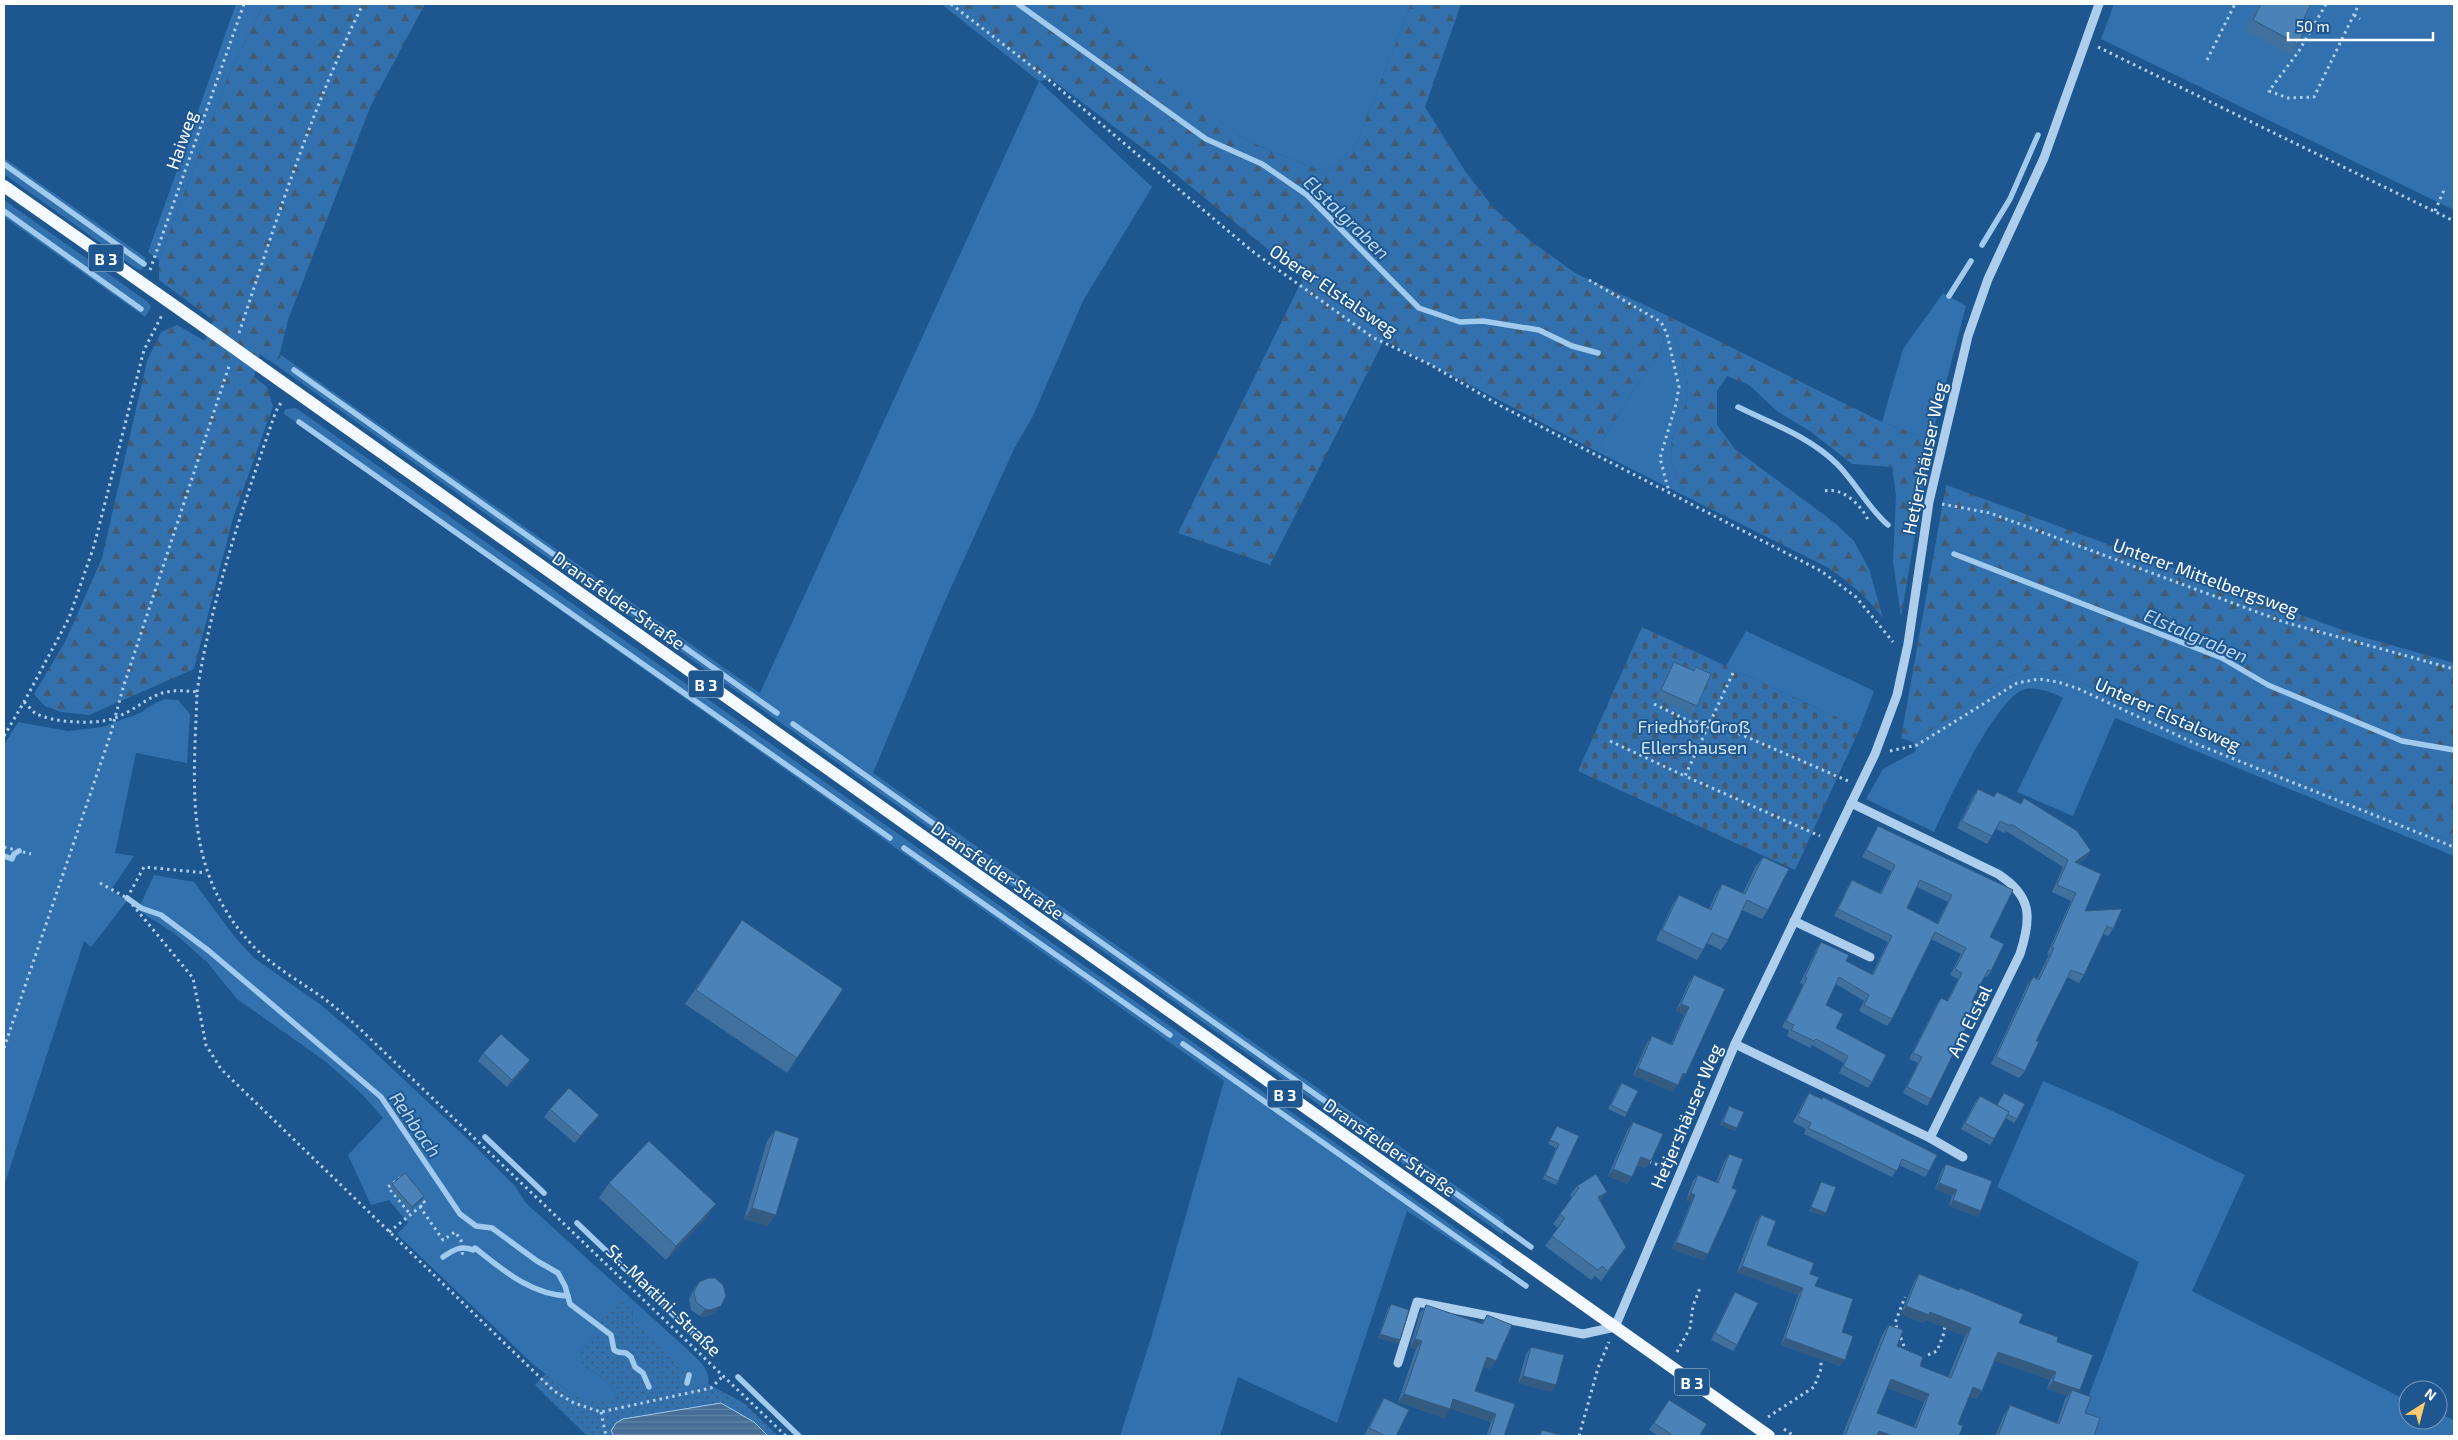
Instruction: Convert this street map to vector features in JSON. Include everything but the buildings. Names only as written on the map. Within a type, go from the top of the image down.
[{"type":"main road","name":"B 3","points":[[4,186],[169,302]]},
{"type":"main road","name":"Dransfelder Straße","points":[[169,302],[1768,1436]]},
{"type":"street","name":"Hetjershäuser Weg","points":[[1615,1327],[1735,1044],[1875,754],[1897,695],[1908,644],[1929,502],[1968,336],[1988,279],[2044,158],[2099,4]]},
{"type":"street","name":"Am Elstal","points":[[1851,803],[1998,874],[2019,890],[2025,903],[2028,925],[2020,954],[1930,1138]]},
{"type":"street","points":[[1794,921],[1870,957]]},
{"type":"street","points":[[1735,1044],[1930,1138],[1963,1156]]},
{"type":"street","points":[[1398,1363],[1417,1302],[1583,1334],[1615,1327]]},
{"type":"path","name":"Haiweg","points":[[145,285],[244,4]]},
{"type":"path","points":[[242,325],[300,153],[348,34],[363,4]]},
{"type":"path","name":"Oberer Elstalsweg","points":[[952,4],[1043,75],[1252,251],[1372,337],[1431,365],[1501,406],[1821,571],[1856,597],[1893,642]]},
{"type":"path","points":[[2207,60],[2235,4]]},
{"type":"path","points":[[2326,4],[2299,51],[2269,91],[2288,98],[2314,97],[2359,4]]},
{"type":"path","points":[[2354,15],[2360,19]]},
{"type":"path","points":[[2086,41],[2454,221]]},
{"type":"path","points":[[2434,211],[2444,190]]},
{"type":"path","points":[[1589,280],[1661,322],[1667,334],[1679,387],[1660,458],[1669,492]]},
{"type":"path","points":[[4,736],[68,618],[94,546],[144,350],[169,302]]},
{"type":"path","points":[[4,1048],[227,372]]},
{"type":"path","name":"St.-Martini-Straße","points":[[290,388],[276,411],[240,514],[202,663],[197,692],[194,782],[198,841],[206,873],[217,898],[255,948],[276,966],[324,999],[357,1026],[786,1436]]},
{"type":"path","points":[[1825,491],[1833,490],[1846,495],[1863,509],[1868,520]]},
{"type":"path","name":"Unterer Mittelbergsweg","points":[[1950,506],[1990,513],[2284,622],[2454,669]]},
{"type":"path","points":[[1684,776],[1733,673]]},
{"type":"path","name":"Unterer Elstalsweg","points":[[1875,754],[1917,745],[2017,682],[2039,679],[2058,682],[2079,689],[2194,743],[2454,847]]},
{"type":"path","points":[[24,702],[36,713],[56,720],[96,722],[114,718],[158,693],[178,690],[197,692]]},
{"type":"path","points":[[1654,704],[1691,722],[1710,720],[1860,786]]},
{"type":"path","points":[[1610,741],[1684,776],[1833,841]]},
{"type":"path","points":[[4,847],[31,854]]},
{"type":"path","points":[[127,898],[144,867],[206,873]]},
{"type":"path","points":[[100,883],[127,898],[193,978],[206,1045],[221,1069],[554,1390],[574,1403],[601,1412],[712,1388],[723,1376]]},
{"type":"path","points":[[1649,1161],[1679,1174]]},
{"type":"path","points":[[408,1182],[402,1176],[388,1187],[411,1215]]},
{"type":"path","points":[[390,1232],[425,1203],[420,1196]]},
{"type":"path","points":[[420,1207],[443,1240],[454,1232],[461,1240],[462,1253],[465,1255]]},
{"type":"path","points":[[1677,1353],[1690,1328],[1693,1306],[1700,1288]]},
{"type":"path","points":[[1904,1346],[1895,1323],[1905,1298]]},
{"type":"path","points":[[1928,1355],[1937,1351],[1944,1333],[1946,1320]]},
{"type":"path","points":[[1579,1436],[1598,1368],[1615,1327]]},
{"type":"path","points":[[1767,1418],[1814,1387],[1821,1369],[1821,1359]]},
{"type":"path","points":[[601,1412],[606,1436]]},
{"type":"green space","points":[[236,4],[264,4],[232,67],[159,260],[148,252]]},
{"type":"green space","points":[[264,4],[425,4],[371,105],[288,320],[278,361],[268,360],[260,354],[254,377],[267,387],[273,406],[233,518],[194,669],[89,715],[61,712],[45,706],[34,694],[65,642],[102,558],[147,361],[161,332],[177,325],[205,341],[213,320],[159,280],[159,260],[232,67]]},
{"type":"green space","points":[[941,4],[1084,4],[1165,83],[1250,142],[1326,173],[1355,147],[1411,4],[1461,4],[1425,107],[1465,171],[1492,206],[1528,239],[1575,273],[1638,302],[1660,327],[1664,337],[1660,353],[1638,383],[1596,451],[1384,340],[1270,565],[1178,533],[1303,278],[1157,159],[1051,79],[1039,81]]},
{"type":"green space","points":[[1084,4],[1411,4],[1355,147],[1326,173],[1250,142],[1164,83]]},
{"type":"green space","points":[[2114,4],[2454,4],[2454,210],[2101,39]]},
{"type":"green space","points":[[1039,81],[1152,187],[1083,301],[1033,416],[1014,449],[944,603],[873,773],[1504,1220],[1503,1235],[269,360],[278,360],[281,355],[760,693]]},
{"type":"green space","points":[[4,158],[146,258],[142,270],[137,269],[4,174]]},
{"type":"green space","points":[[4,200],[148,302],[151,307],[145,317],[4,217]]},
{"type":"green space","points":[[1943,293],[1966,306],[1931,440],[1882,422],[1903,349]]},
{"type":"green space","points":[[1638,302],[1668,316],[1686,374],[1688,398],[1672,440],[1671,461],[1685,496],[1596,451],[1638,383],[1660,353],[1664,338],[1660,327]]},
{"type":"green space","points":[[1668,316],[1882,422],[1931,440],[1901,617],[1893,562],[1896,495],[1892,467],[1852,464],[1810,431],[1778,412],[1749,385],[1727,376],[1717,391],[1717,425],[1735,449],[1835,523],[1854,541],[1869,569],[1883,618],[1857,590],[1827,567],[1685,496],[1671,461],[1672,440],[1688,398],[1686,374]]},
{"type":"green space","points":[[296,408],[1502,1261],[1500,1272],[1407,1211],[1337,1423],[1238,1377],[1220,1436],[1120,1436],[1151,1338],[1224,1081],[284,414],[285,409]]},
{"type":"green space","points":[[1946,485],[2356,635],[2454,663],[2454,842],[2197,739],[2067,676],[2030,669],[2007,678],[1913,742],[1901,738]]},
{"type":"green space","name":"Friedhof Groß Ellershausen","points":[[1642,627],[1860,728],[1795,870],[1578,771]]},
{"type":"green space","points":[[1746,631],[1874,691],[1860,728],[1726,666]]},
{"type":"green space","points":[[2030,669],[2067,676],[2197,739],[2454,842],[2454,856],[2115,718],[2073,816],[2017,792],[2063,698],[2050,692],[2035,689],[2026,689],[2014,695],[2001,710],[1974,752],[1934,832],[1866,799],[1883,769],[1916,751],[1913,742],[2007,678]]},
{"type":"green space","points":[[166,699],[178,700],[190,714],[187,763],[136,753],[115,853],[134,856],[111,890],[127,901],[91,947],[84,941],[4,1186],[4,745],[18,722],[68,731],[102,727],[140,713],[155,703]]},
{"type":"green space","points":[[154,875],[194,882],[234,936],[254,958],[321,1005],[353,1032],[474,1145],[515,1186],[526,1203],[700,1362],[708,1374],[708,1384],[687,1391],[633,1320],[632,1309],[604,1317],[580,1354],[583,1366],[609,1384],[613,1389],[617,1402],[598,1403],[580,1400],[535,1366],[397,1234],[408,1223],[389,1200],[371,1205],[348,1155],[383,1118],[362,1094],[325,1061],[237,999],[207,962],[174,933],[138,910]]},
{"type":"green space","points":[[2043,1081],[2108,1109],[2245,1175],[2192,1291],[2398,1396],[2398,1430],[2448,1430],[2448,1417],[2454,1420],[2454,1436],[2091,1436],[2079,1422],[2139,1262],[1997,1187]]},
{"type":"green space","points":[[621,1301],[632,1309],[633,1320],[685,1372],[687,1391],[708,1384],[744,1403],[778,1436],[587,1436],[535,1385],[546,1374],[571,1393],[585,1400],[617,1402],[613,1389],[609,1384],[583,1366],[580,1354],[604,1317]]},
{"type":"shaded area","points":[[721,1403],[754,1422],[768,1436],[614,1436],[611,1431],[616,1423],[623,1419]]},
{"type":"waterway","name":"Elstalgraben","points":[[1018,4],[1206,139],[1262,164],[1307,195],[1419,308],[1460,322],[1483,321],[1539,330],[1572,346],[1598,353]]},
{"type":"waterway","points":[[1982,245],[2010,199],[2038,135]]},
{"type":"waterway","points":[[4,164],[144,264]]},
{"type":"waterway","points":[[4,211],[141,309]]},
{"type":"waterway","points":[[1949,296],[1971,261]]},
{"type":"waterway","points":[[294,370],[777,713]]},
{"type":"waterway","name":"Elstalgraben","points":[[1738,407],[1790,431],[1826,454],[1844,471],[1874,511],[1888,525]]},
{"type":"waterway","points":[[299,422],[890,838]]},
{"type":"waterway","name":"Elstalgraben","points":[[1954,554],[2222,658],[2268,685],[2402,741],[2454,750]]},
{"type":"waterway","points":[[793,724],[1415,1165]]},
{"type":"waterway","points":[[904,848],[1170,1035]]},
{"type":"waterway","name":"Rehbach","points":[[4,856],[12,859],[14,854],[19,851]]},
{"type":"waterway","name":"Rehbach","points":[[127,898],[141,908],[161,915],[209,951],[381,1097],[460,1214],[476,1226],[492,1228],[537,1261],[558,1273],[565,1286],[570,1304],[611,1335],[614,1350],[626,1353],[631,1357],[635,1367],[643,1373],[649,1387]]},
{"type":"waterway","points":[[1183,1044],[1526,1286]]},
{"type":"waterway","points":[[485,1137],[544,1193]]},
{"type":"waterway","points":[[1430,1175],[1531,1247]]},
{"type":"waterway","points":[[577,1223],[711,1351]]},
{"type":"waterway","points":[[443,1257],[457,1249],[473,1250],[475,1248],[518,1280],[542,1291],[568,1296]]},
{"type":"waterway","points":[[687,1383],[689,1375]]},
{"type":"waterway","points":[[738,1377],[799,1436]]}]
